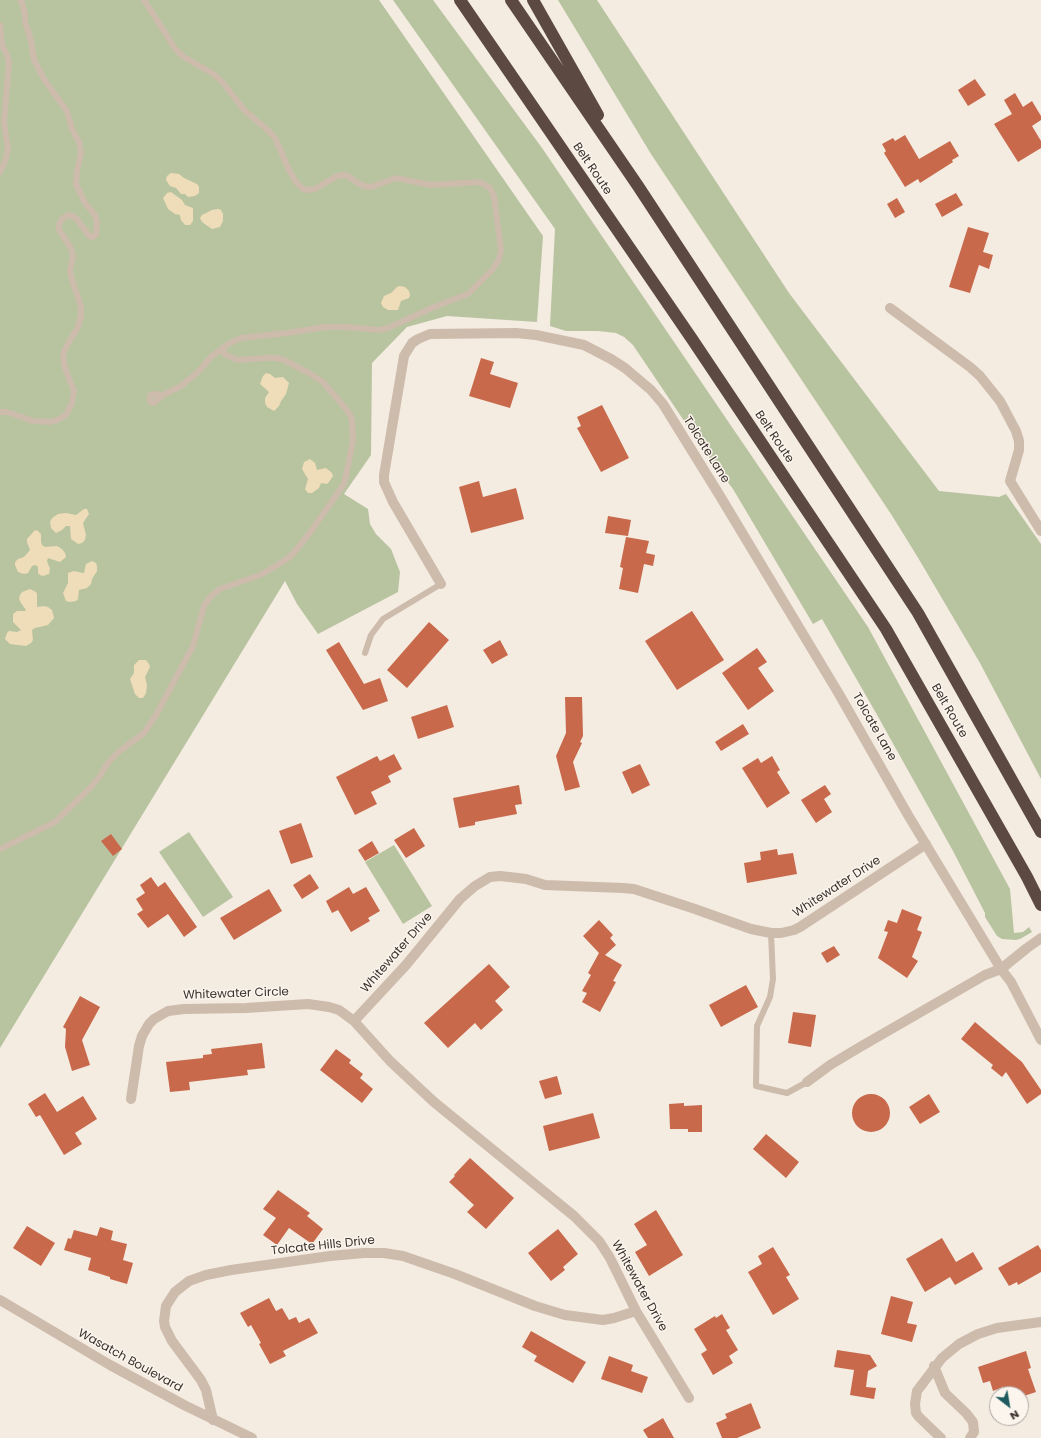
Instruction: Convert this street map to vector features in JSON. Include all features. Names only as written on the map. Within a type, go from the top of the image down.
[{"type":"highway","name":"Belt Route","points":[[460,0],[687,332],[886,629],[1027,877],[1041,905]]},
{"type":"highway","name":"Belt Route","points":[[511,0],[638,186],[918,613],[1041,832]]},
{"type":"highway","points":[[533,0],[638,186]]},
{"type":"street","points":[[890,308],[970,367],[980,376],[1000,401],[1016,431],[1019,441],[1019,450],[1010,481],[1041,531]]},
{"type":"street","name":"Tolcate Lane","points":[[441,584],[392,502],[384,482],[404,356],[412,343],[430,334],[536,334],[584,345],[616,362],[638,378],[651,390],[662,404],[720,496],[839,694],[926,844],[1011,982],[1041,1040]]},
{"type":"street","name":"Whitewater Drive","points":[[689,1398],[636,1311],[608,1254],[599,1241],[574,1216],[416,1086],[354,1021],[406,965],[460,899],[474,886],[490,877],[509,876],[526,879],[545,886],[634,889],[751,929],[771,933],[788,932],[800,927],[926,844]]},
{"type":"street","points":[[807,1082],[830,1065],[860,1047],[985,975],[1001,968],[1041,938]]},
{"type":"street","name":"Whitewater Circle","points":[[130,1099],[142,1036],[149,1024],[154,1019],[168,1012],[184,1008],[246,1008],[308,1004],[339,1010],[354,1021]]},
{"type":"street","name":"Tolcate Hills Drive","points":[[213,1420],[203,1385],[195,1371],[172,1341],[165,1327],[164,1321],[166,1306],[175,1292],[189,1281],[206,1275],[330,1256],[384,1253],[403,1256],[455,1274],[535,1306],[565,1315],[603,1320],[636,1311]]},
{"type":"street","name":"Wasatch Boulevard","points":[[0,1300],[110,1365],[213,1420],[252,1438]]},
{"type":"street","points":[[941,1438],[923,1422],[915,1409],[915,1398],[917,1391],[934,1366],[950,1350],[978,1334],[997,1328],[1041,1322]]},
{"type":"street","points":[[934,1366],[945,1393],[966,1413],[973,1422],[974,1432],[970,1438]]},
{"type":"lane","points":[[0,412],[7,412],[34,420],[50,422],[66,415],[72,403],[74,391],[65,368],[63,357],[65,349],[78,327],[81,316],[81,306],[70,270],[73,256],[71,248],[59,230],[59,224],[62,219],[68,215],[73,216],[89,236],[94,237],[96,235],[97,222],[95,215],[85,203],[76,184],[81,152],[79,142],[72,129],[67,111],[45,81],[34,60],[31,41],[25,22],[25,14],[20,0]]},
{"type":"lane","points":[[144,0],[176,50],[184,57],[219,79],[229,89],[245,111],[275,138],[290,172],[296,182],[303,189],[315,189],[337,176],[344,175],[364,186],[371,187],[396,178],[431,185],[480,182],[490,188],[494,196],[501,250],[499,258],[493,269],[468,294],[434,307],[388,328],[379,330],[347,327],[325,327],[287,334],[241,338],[230,343],[212,356],[207,363],[181,386],[163,395]]},
{"type":"lane","points":[[0,25],[2,46],[7,54],[9,63],[4,122],[8,150],[0,172]]},
{"type":"lane","points":[[0,849],[55,822],[92,786],[107,764],[117,753],[144,733],[156,715],[193,646],[204,606],[211,596],[220,589],[260,575],[291,556],[309,534],[344,484],[353,440],[351,416],[323,382],[309,373],[280,359],[266,358],[238,360],[226,355],[221,349]]},
{"type":"lane","points":[[365,653],[371,635],[383,619],[441,584]]},
{"type":"lane","points":[[771,933],[773,979],[770,997],[757,1026],[756,1086],[787,1093],[807,1082]]},
{"type":"green space","points":[[0,0],[379,0],[543,236],[537,322],[447,316],[407,327],[372,363],[371,455],[344,494],[368,509],[370,524],[376,534],[391,549],[400,572],[398,592],[318,634],[297,604],[285,581],[0,1048]]},
{"type":"green space","points":[[393,0],[433,0],[542,148],[868,627],[1010,889],[1014,933],[1023,932],[1029,927],[1032,932],[1016,940],[1002,939],[997,936],[985,917],[985,913],[953,851],[822,619],[813,624],[733,489],[705,452],[633,345],[624,337],[616,333],[598,331],[566,331],[550,326],[555,229]]},
{"type":"green space","points":[[558,0],[597,0],[789,293],[939,491],[999,497],[1006,494],[1041,544],[1041,779],[980,663],[891,514],[651,154]]},
{"type":"green space","points":[[189,832],[233,897],[203,917],[159,852]]},
{"type":"green space","points":[[394,845],[432,906],[403,924],[365,862]]},
{"type":"sand","points":[[171,173],[179,174],[197,184],[199,187],[199,193],[195,196],[188,197],[185,194],[181,194],[176,188],[170,186],[166,180],[167,176]]},
{"type":"sand","points":[[171,192],[182,200],[185,205],[193,208],[193,221],[190,225],[185,225],[181,220],[180,215],[175,214],[168,209],[163,198],[167,193]]},
{"type":"sand","points":[[212,210],[221,210],[223,214],[223,221],[220,227],[212,229],[202,222],[200,218],[202,215]]},
{"type":"sand","points":[[400,286],[405,287],[409,291],[409,298],[401,301],[398,310],[388,310],[383,307],[381,303],[384,296]]},
{"type":"sand","points":[[266,373],[275,378],[283,377],[289,383],[286,394],[279,406],[274,411],[267,407],[265,398],[269,392],[260,384]]},
{"type":"sand","points":[[310,459],[315,463],[317,470],[326,468],[332,473],[333,476],[327,484],[321,483],[319,488],[312,493],[308,493],[305,489],[308,479],[302,469],[304,462]]},
{"type":"sand","points":[[84,509],[87,509],[89,514],[83,523],[86,535],[85,540],[82,543],[78,544],[71,539],[70,526],[66,526],[56,533],[51,528],[50,522],[52,518],[58,514],[66,513],[76,515]]},
{"type":"sand","points":[[35,530],[41,534],[42,545],[45,547],[57,546],[62,549],[66,557],[60,562],[48,558],[47,561],[50,569],[49,574],[43,576],[38,573],[38,567],[36,565],[32,566],[28,573],[24,574],[18,572],[15,565],[15,562],[18,559],[24,557],[30,550],[27,539]]},
{"type":"sand","points":[[92,561],[96,563],[97,571],[91,584],[87,588],[79,590],[78,599],[76,601],[66,601],[63,593],[68,583],[68,573],[74,571],[84,573],[86,564]]},
{"type":"sand","points":[[30,589],[37,594],[37,607],[48,607],[52,610],[54,618],[48,625],[32,630],[33,640],[26,646],[10,644],[5,639],[7,633],[9,631],[17,632],[21,630],[13,622],[13,614],[17,611],[26,610],[19,599],[22,592]]},
{"type":"sand","points":[[139,660],[146,660],[150,667],[145,677],[147,685],[146,693],[143,698],[139,698],[135,694],[130,679],[134,673],[134,665]]},
{"type":"building","points":[[975,79],[986,95],[968,106],[958,90]]},
{"type":"building","points":[[1015,93],[1023,107],[1032,101],[1041,116],[1041,120],[1032,126],[1041,141],[1041,148],[1018,162],[994,124],[1012,114],[1004,100]]},
{"type":"building","points":[[905,135],[919,159],[950,141],[959,156],[952,160],[953,162],[920,183],[918,179],[905,187],[884,153],[886,151],[882,144],[893,138],[895,141]]},
{"type":"building","points":[[956,193],[963,205],[942,217],[935,204]]},
{"type":"building","points":[[897,198],[905,212],[895,218],[887,204]]},
{"type":"building","points":[[968,227],[989,233],[983,252],[993,255],[989,269],[979,265],[970,293],[949,287]]},
{"type":"building","points":[[481,358],[494,362],[490,374],[518,383],[510,408],[469,396]]},
{"type":"building","points":[[602,405],[629,458],[601,472],[577,428],[581,426],[577,417]]},
{"type":"building","points":[[479,481],[483,497],[516,488],[524,519],[471,533],[459,487]]},
{"type":"building","points":[[608,516],[631,520],[628,536],[605,533]]},
{"type":"building","points":[[626,537],[649,541],[646,553],[655,555],[653,566],[644,564],[638,593],[619,589],[623,568],[620,567]]},
{"type":"building","points":[[692,611],[724,660],[677,690],[645,641]]},
{"type":"building","points":[[429,622],[449,640],[407,688],[387,670]]},
{"type":"building","points":[[500,640],[508,655],[492,664],[483,650]]},
{"type":"building","points":[[339,642],[364,684],[380,678],[388,701],[363,710],[326,650]]},
{"type":"building","points":[[757,648],[767,662],[758,668],[774,691],[748,710],[722,673]]},
{"type":"building","points":[[565,697],[582,697],[583,736],[580,742],[582,743],[573,762],[580,787],[565,791],[556,756],[566,733]]},
{"type":"building","points":[[447,705],[454,727],[418,739],[411,717]]},
{"type":"building","points":[[743,724],[749,734],[721,751],[715,742]]},
{"type":"building","points":[[394,754],[402,769],[388,776],[391,782],[371,792],[377,804],[355,815],[336,777],[377,756],[380,761]]},
{"type":"building","points":[[772,756],[780,770],[777,772],[790,793],[767,808],[742,768],[758,758],[761,763]]},
{"type":"building","points":[[640,764],[650,785],[632,794],[622,772]]},
{"type":"building","points":[[519,785],[522,804],[515,805],[517,814],[475,822],[475,825],[459,828],[453,798]]},
{"type":"building","points":[[825,785],[831,794],[824,799],[832,812],[816,823],[801,800]]},
{"type":"building","points":[[301,823],[313,857],[291,864],[279,831]]},
{"type":"building","points":[[414,828],[425,846],[406,858],[394,840]]},
{"type":"building","points":[[111,834],[122,849],[113,856],[101,841]]},
{"type":"building","points":[[372,841],[379,853],[365,861],[358,850]]},
{"type":"building","points":[[777,849],[778,855],[793,853],[797,874],[747,883],[744,863],[761,860],[760,852]]},
{"type":"building","points":[[310,874],[319,888],[302,899],[293,885]]},
{"type":"building","points":[[151,877],[158,887],[165,882],[197,927],[184,937],[168,914],[148,928],[137,914],[143,910],[136,899],[145,893],[140,885]]},
{"type":"building","points":[[349,887],[353,894],[366,887],[380,911],[368,918],[370,921],[351,932],[338,910],[332,913],[326,901]]},
{"type":"building","points":[[269,889],[282,911],[234,940],[220,918]]},
{"type":"building","points":[[902,909],[922,917],[917,930],[922,932],[912,957],[918,961],[907,978],[878,958],[888,932],[884,931],[888,920],[897,923]]},
{"type":"building","points":[[599,920],[613,935],[610,938],[616,945],[605,955],[622,965],[613,981],[616,982],[600,1012],[582,1002],[587,993],[582,991],[591,975],[588,973],[599,953],[583,936]]},
{"type":"building","points":[[834,946],[840,955],[827,963],[821,953]]},
{"type":"building","points":[[489,964],[510,987],[495,1001],[503,1010],[481,1030],[475,1023],[448,1048],[424,1023]]},
{"type":"building","points":[[746,985],[758,1007],[721,1027],[709,1005]]},
{"type":"building","points":[[80,996],[100,1007],[82,1040],[90,1065],[72,1071],[65,1047],[66,1029],[63,1027]]},
{"type":"building","points":[[793,1012],[816,1015],[811,1047],[788,1043]]},
{"type":"building","points":[[975,1022],[1022,1062],[1041,1090],[1041,1094],[1027,1104],[1006,1072],[1002,1077],[991,1068],[993,1065],[961,1039]]},
{"type":"building","points":[[262,1043],[265,1068],[247,1070],[248,1075],[189,1082],[190,1090],[170,1092],[166,1062],[203,1058],[203,1055],[212,1054],[211,1049]]},
{"type":"building","points":[[336,1049],[351,1060],[349,1063],[363,1074],[360,1078],[373,1089],[362,1103],[320,1070]]},
{"type":"building","points":[[557,1076],[562,1094],[545,1099],[539,1081]]},
{"type":"building","points":[[45,1093],[57,1112],[83,1096],[97,1119],[75,1133],[82,1144],[64,1155],[40,1115],[36,1117],[28,1104]]},
{"type":"building","points":[[867,1094],[875,1094],[882,1097],[887,1102],[890,1113],[887,1124],[882,1129],[875,1132],[867,1132],[860,1129],[855,1124],[852,1117],[852,1109],[855,1102],[860,1097]]},
{"type":"building","points":[[929,1094],[940,1112],[920,1124],[909,1107]]},
{"type":"building","points":[[684,1103],[684,1106],[702,1105],[702,1132],[688,1132],[688,1129],[670,1129],[669,1104]]},
{"type":"building","points":[[593,1113],[600,1138],[549,1151],[543,1126]]},
{"type":"building","points":[[766,1134],[799,1162],[786,1178],[753,1149]]},
{"type":"building","points":[[470,1158],[514,1198],[486,1229],[467,1212],[474,1205],[449,1182]]},
{"type":"building","points":[[278,1190],[310,1213],[307,1216],[323,1229],[312,1244],[289,1228],[277,1245],[263,1235],[276,1218],[263,1209]]},
{"type":"building","points":[[656,1210],[683,1255],[649,1276],[635,1252],[647,1245],[634,1224]]},
{"type":"building","points":[[27,1226],[55,1243],[41,1266],[13,1248]]},
{"type":"building","points":[[100,1227],[113,1231],[111,1240],[127,1244],[123,1260],[133,1263],[127,1284],[88,1270],[91,1258],[64,1250],[68,1238],[71,1239],[74,1230],[97,1236]]},
{"type":"building","points":[[558,1229],[578,1254],[563,1267],[565,1270],[551,1281],[528,1253]]},
{"type":"building","points":[[942,1238],[956,1262],[973,1252],[983,1269],[955,1285],[950,1277],[925,1292],[906,1259]]},
{"type":"building","points":[[1038,1245],[1041,1250],[1041,1272],[1018,1285],[1017,1282],[1009,1286],[998,1268]]},
{"type":"building","points":[[773,1247],[790,1275],[786,1277],[799,1299],[773,1315],[748,1272],[762,1264],[758,1256]]},
{"type":"building","points":[[891,1296],[913,1302],[907,1323],[917,1325],[912,1342],[881,1334]]},
{"type":"building","points":[[269,1298],[276,1311],[282,1308],[289,1320],[296,1317],[299,1323],[309,1318],[318,1333],[283,1351],[286,1356],[270,1364],[251,1325],[248,1327],[240,1313]]},
{"type":"building","points":[[722,1314],[730,1328],[726,1330],[738,1350],[729,1356],[733,1363],[713,1375],[701,1354],[707,1350],[694,1329],[715,1316],[716,1318]]},
{"type":"building","points":[[531,1331],[586,1362],[573,1383],[534,1361],[537,1356],[522,1347]]},
{"type":"building","points":[[837,1350],[870,1355],[877,1366],[868,1371],[866,1387],[876,1388],[874,1399],[850,1395],[854,1370],[834,1367]]},
{"type":"building","points":[[1026,1351],[1031,1368],[1028,1369],[1036,1392],[1029,1394],[1029,1386],[992,1386],[990,1381],[983,1383],[978,1367]]},
{"type":"building","points":[[609,1356],[633,1365],[631,1371],[648,1377],[642,1393],[601,1379]]},
{"type":"building","points":[[751,1403],[761,1428],[737,1438],[722,1438],[716,1423],[727,1418],[725,1414]]},
{"type":"building","points":[[663,1418],[674,1438],[648,1438],[643,1430]]}]
